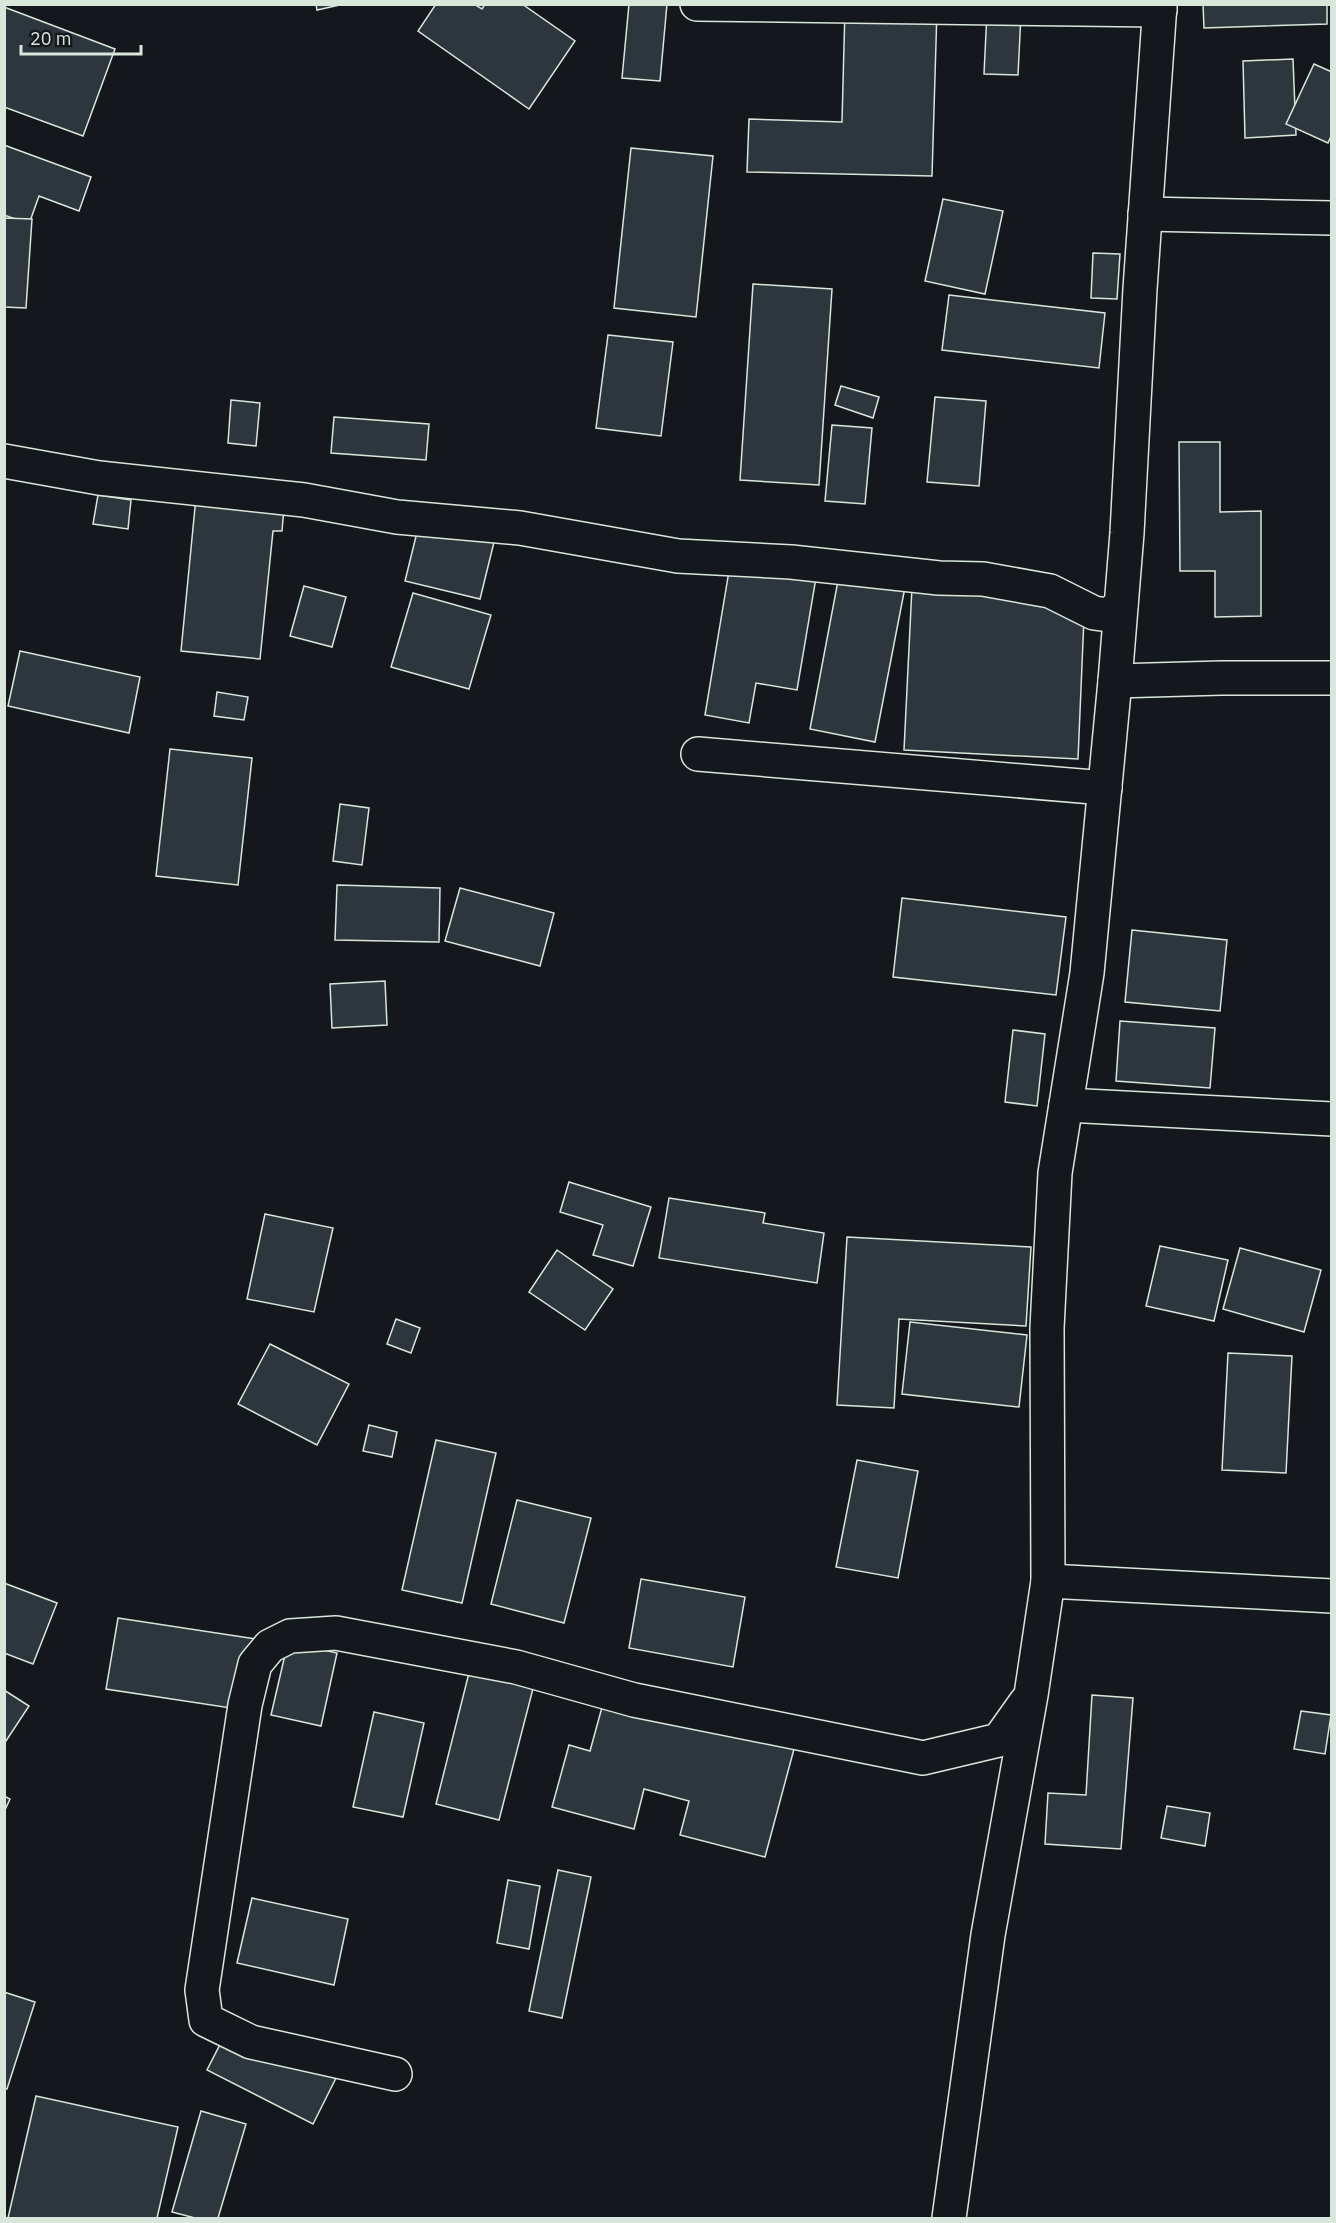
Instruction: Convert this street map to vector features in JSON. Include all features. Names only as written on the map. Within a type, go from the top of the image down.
[{"type":"street","points":[[697,4],[1160,7],[1115,681],[1087,973],[1055,1173],[1047,1328],[1048,1581],[988,1935],[949,2218]]},
{"type":"street","points":[[1145,214],[1332,218]]},
{"type":"street","points":[[4,461],[99,478],[304,500],[397,517],[520,528],[678,555],[791,562],[939,578],[983,579],[1050,591],[1094,613],[1109,615],[1121,605]]},
{"type":"street","points":[[1115,681],[1332,678]]},
{"type":"street","points":[[698,754],[1105,788]]},
{"type":"street","points":[[1066,1105],[1332,1119]]},
{"type":"street","points":[[1048,1581],[1332,1596]]},
{"type":"street","points":[[395,2074],[251,2042],[206,2020],[202,1990],[245,1705],[255,1664],[270,1646],[290,1636],[336,1633],[516,1667],[634,1700],[923,1758],[999,1740],[1030,1695]]},
{"type":"building","points":[[316,4],[344,4],[317,10]]},
{"type":"building","points":[[436,4],[474,4],[482,9],[485,4],[522,4],[575,41],[529,109],[418,31]]},
{"type":"building","points":[[629,4],[667,4],[660,81],[622,78]]},
{"type":"building","points":[[1203,4],[1327,4],[1327,24],[1204,28]]},
{"type":"building","points":[[4,7],[115,49],[83,136],[4,107]]},
{"type":"building","points":[[845,8],[937,10],[932,176],[747,172],[749,119],[842,122]]},
{"type":"building","points":[[987,12],[1021,14],[1018,75],[984,74]]},
{"type":"building","points":[[1293,59],[1296,135],[1245,138],[1243,61]]},
{"type":"building","points":[[1314,64],[1332,72],[1332,134],[1328,143],[1286,124]]},
{"type":"building","points":[[4,145],[91,177],[79,211],[39,196],[29,224],[4,215]]},
{"type":"building","points":[[631,148],[713,156],[696,317],[614,308]]},
{"type":"building","points":[[943,199],[1003,211],[985,294],[925,281]]},
{"type":"building","points":[[4,218],[32,219],[26,308],[4,307]]},
{"type":"building","points":[[1093,253],[1120,254],[1117,299],[1091,298]]},
{"type":"building","points":[[753,284],[832,289],[819,485],[740,480]]},
{"type":"building","points":[[949,295],[1105,313],[1099,368],[942,350]]},
{"type":"building","points":[[608,335],[673,342],[661,436],[596,428]]},
{"type":"building","points":[[841,386],[879,397],[873,418],[835,405]]},
{"type":"building","points":[[935,397],[986,401],[979,486],[927,482]]},
{"type":"building","points":[[231,400],[260,403],[256,446],[228,443]]},
{"type":"building","points":[[334,417],[429,424],[426,460],[331,453]]},
{"type":"building","points":[[832,425],[872,428],[865,504],[825,501]]},
{"type":"building","points":[[1179,442],[1220,442],[1220,512],[1261,511],[1261,616],[1215,617],[1215,571],[1180,571]]},
{"type":"building","points":[[197,487],[285,496],[282,531],[273,531],[260,659],[181,651]]},
{"type":"building","points":[[98,495],[131,500],[128,529],[93,524]]},
{"type":"building","points":[[421,516],[496,534],[480,599],[405,581]]},
{"type":"building","points":[[731,559],[817,572],[797,690],[756,683],[749,723],[705,715]]},
{"type":"building","points":[[840,570],[906,582],[875,742],[810,729]]},
{"type":"building","points":[[304,586],[346,597],[332,647],[290,636]]},
{"type":"building","points":[[912,587],[1085,594],[1078,759],[904,750]]},
{"type":"building","points":[[413,593],[491,615],[469,689],[391,667]]},
{"type":"building","points":[[20,651],[140,677],[129,733],[8,706]]},
{"type":"building","points":[[217,692],[248,697],[244,720],[214,716]]},
{"type":"building","points":[[170,749],[252,758],[238,885],[156,876]]},
{"type":"building","points":[[340,804],[369,808],[362,865],[333,861]]},
{"type":"building","points":[[337,885],[440,888],[439,942],[335,940]]},
{"type":"building","points":[[460,888],[554,913],[540,966],[445,941]]},
{"type":"building","points":[[902,898],[1066,917],[1056,995],[893,977]]},
{"type":"building","points":[[1132,930],[1227,940],[1220,1011],[1125,1002]]},
{"type":"building","points":[[385,981],[387,1025],[332,1028],[330,984]]},
{"type":"building","points":[[1120,1021],[1215,1028],[1210,1088],[1116,1081]]},
{"type":"building","points":[[1013,1030],[1045,1034],[1037,1106],[1005,1102]]},
{"type":"building","points":[[569,1182],[651,1207],[633,1266],[593,1255],[603,1225],[560,1212]]},
{"type":"building","points":[[669,1198],[765,1213],[763,1223],[824,1233],[817,1283],[659,1258]]},
{"type":"building","points":[[265,1214],[333,1228],[314,1312],[247,1299]]},
{"type":"building","points":[[847,1237],[1031,1247],[1026,1326],[899,1319],[894,1408],[837,1405]]},
{"type":"building","points":[[1160,1246],[1228,1260],[1214,1321],[1146,1306]]},
{"type":"building","points":[[1240,1248],[1321,1270],[1304,1332],[1223,1309]]},
{"type":"building","points":[[557,1250],[613,1289],[585,1330],[529,1292]]},
{"type":"building","points":[[396,1319],[420,1328],[411,1353],[387,1344]]},
{"type":"building","points":[[910,1322],[1027,1335],[1019,1407],[902,1394]]},
{"type":"building","points":[[270,1344],[349,1384],[317,1445],[238,1404]]},
{"type":"building","points":[[1228,1353],[1292,1356],[1286,1473],[1222,1470]]},
{"type":"building","points":[[369,1425],[397,1432],[392,1457],[363,1451]]},
{"type":"building","points":[[436,1440],[496,1453],[462,1603],[402,1590]]},
{"type":"building","points":[[857,1460],[918,1471],[898,1578],[836,1567]]},
{"type":"building","points":[[517,1500],[591,1518],[564,1623],[491,1604]]},
{"type":"building","points":[[641,1579],[745,1597],[733,1667],[629,1648]]},
{"type":"building","points":[[4,1583],[57,1603],[33,1664],[4,1653]]},
{"type":"building","points":[[118,1618],[256,1639],[244,1710],[106,1689]]},
{"type":"building","points":[[288,1642],[337,1653],[321,1726],[271,1715]]},
{"type":"building","points":[[472,1661],[536,1677],[499,1820],[436,1804]]},
{"type":"building","points":[[4,1690],[29,1706],[4,1744]]},
{"type":"building","points":[[1092,1695],[1133,1698],[1121,1849],[1045,1844],[1048,1793],[1086,1795]]},
{"type":"building","points":[[604,1700],[794,1749],[765,1857],[680,1835],[689,1801],[644,1789],[634,1829],[552,1807],[569,1745],[590,1751]]},
{"type":"building","points":[[1301,1711],[1331,1715],[1325,1754],[1294,1749]]},
{"type":"building","points":[[374,1712],[424,1723],[403,1817],[353,1807]]},
{"type":"building","points":[[4,1796],[10,1799],[4,1812]]},
{"type":"building","points":[[1167,1806],[1210,1813],[1205,1846],[1161,1838]]},
{"type":"building","points":[[558,1870],[591,1877],[562,2018],[529,2011]]},
{"type":"building","points":[[508,1880],[540,1886],[529,1949],[497,1943]]},
{"type":"building","points":[[252,1898],[348,1919],[334,1985],[237,1963]]},
{"type":"building","points":[[4,1992],[35,2002],[7,2089],[4,2089]]},
{"type":"building","points":[[234,2017],[340,2070],[313,2124],[207,2070]]},
{"type":"building","points":[[36,2096],[178,2127],[157,2218],[8,2218]]},
{"type":"building","points":[[201,2111],[246,2124],[218,2218],[195,2218],[172,2212]]}]
